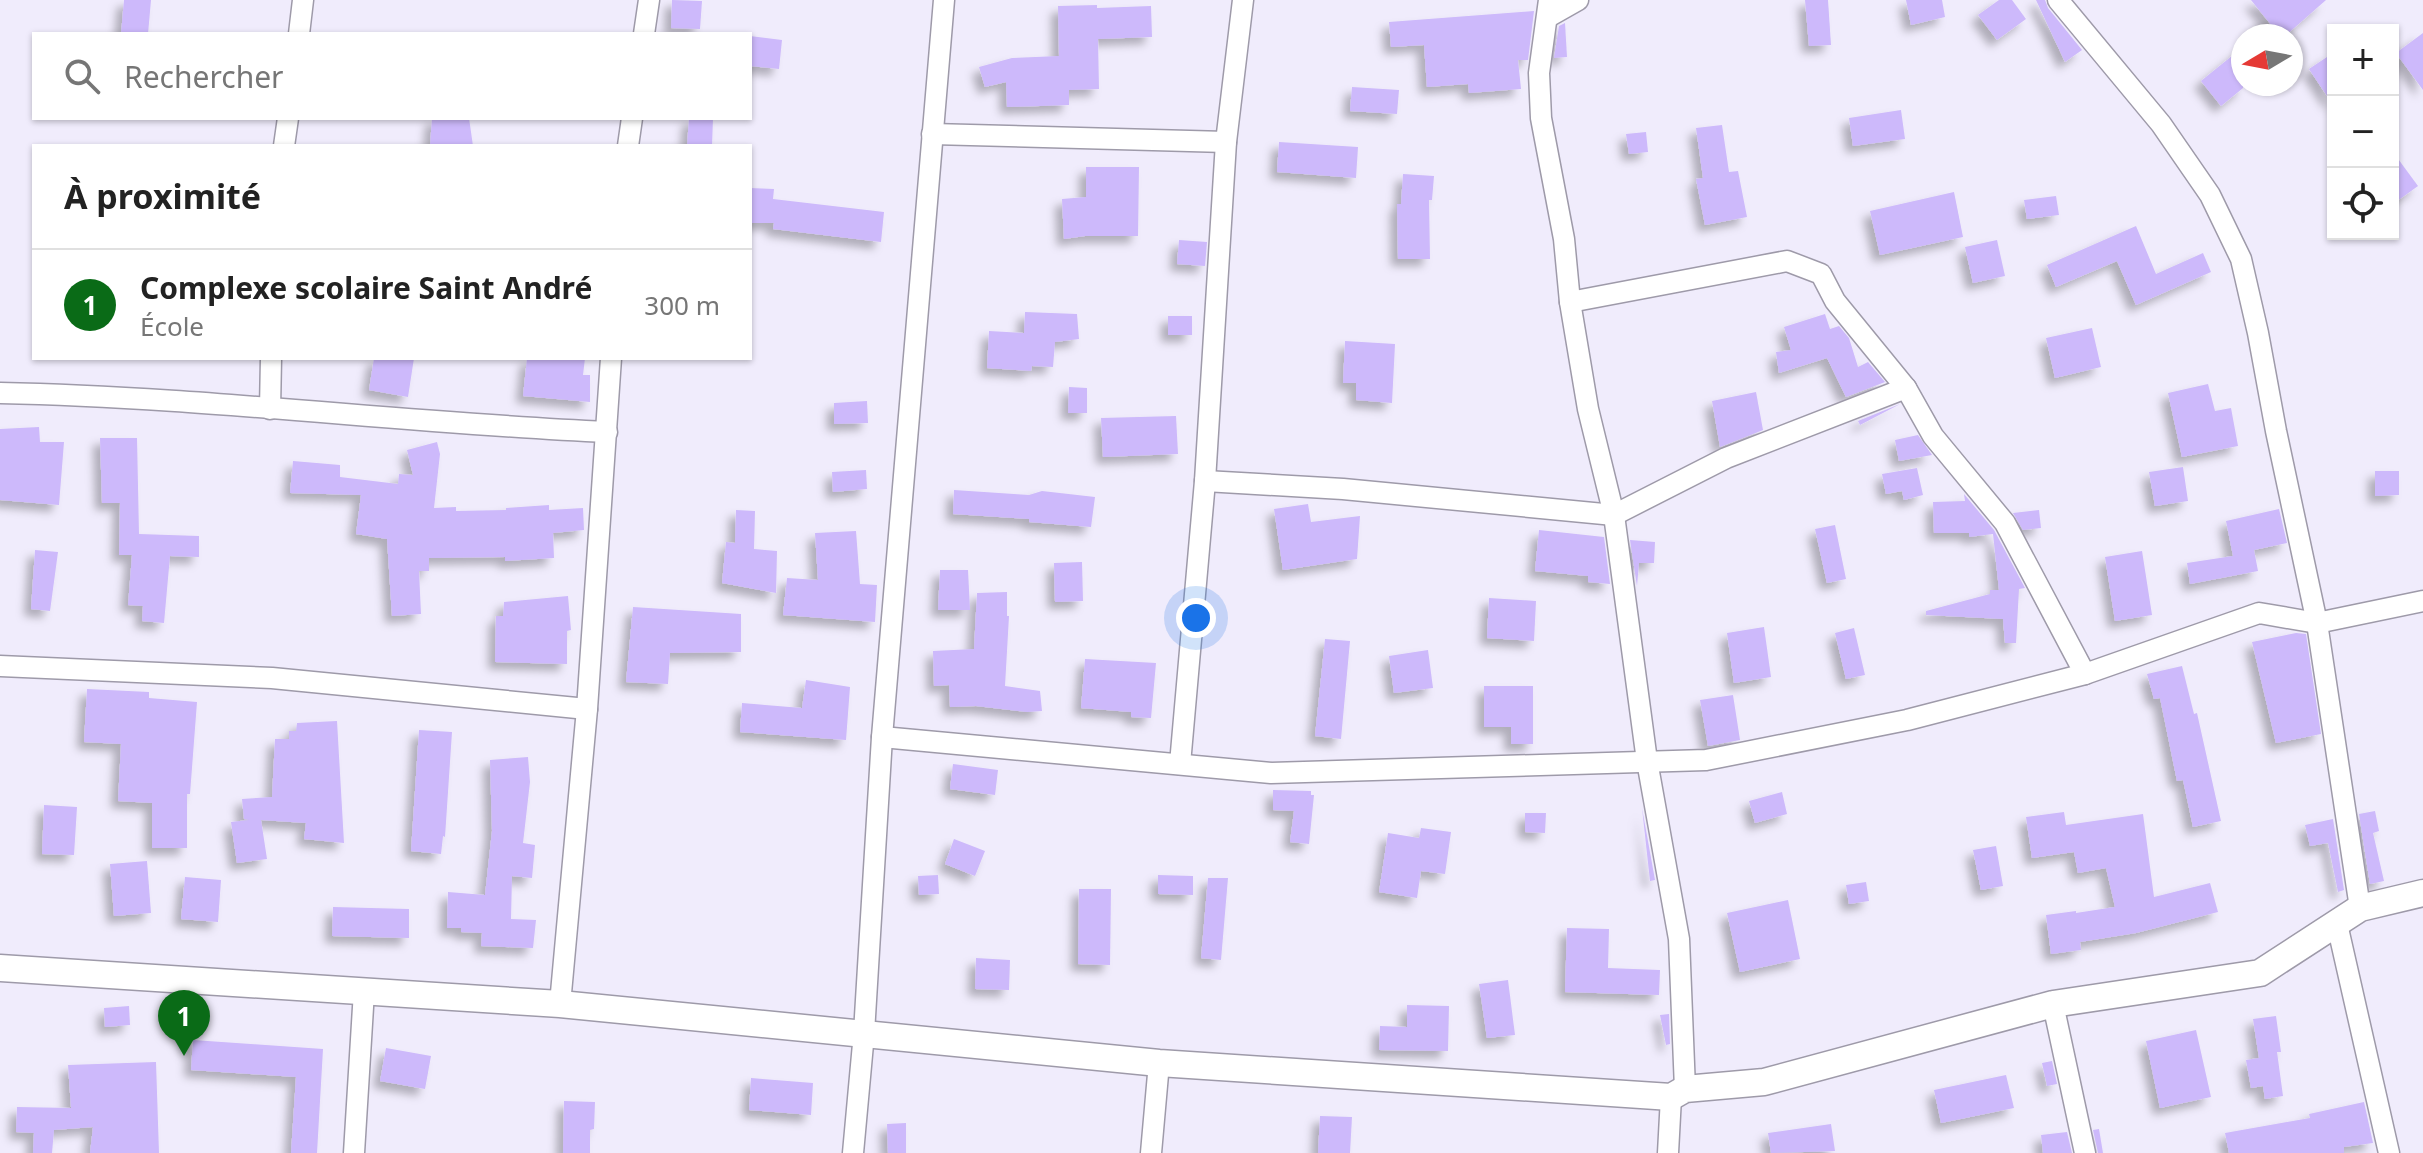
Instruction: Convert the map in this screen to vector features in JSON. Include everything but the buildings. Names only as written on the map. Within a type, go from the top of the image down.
[{"type":"street","points":[[299,32],[303,0]]},
{"type":"street","points":[[644,32],[649,0]]},
{"type":"street","points":[[853,1153],[864,1033],[882,737],[944,0]]},
{"type":"street","points":[[1180,764],[1205,481],[1226,142],[1243,0]]},
{"type":"street","points":[[1578,0],[1548,8],[1539,73],[1541,118],[1564,239],[1570,302],[1588,409],[1614,515],[1647,761],[1679,939],[1678,1093],[1668,1153]]},
{"type":"street","points":[[2058,0],[2161,124],[2210,195],[2241,259],[2317,623],[2360,908]]},
{"type":"street","points":[[284,144],[288,120]]},
{"type":"street","points":[[628,144],[632,120]]},
{"type":"street","points":[[932,134],[1226,142]]},
{"type":"street","points":[[1570,302],[1787,261],[1821,274],[1835,301],[1906,388],[1933,436],[2005,523],[2085,674]]},
{"type":"street","points":[[270,409],[271,360]]},
{"type":"street","points":[[560,1004],[587,709],[611,360]]},
{"type":"street","points":[[1205,481],[1343,489],[1614,515],[1726,458],[1906,388]]},
{"type":"street","points":[[0,393],[190,401],[484,427],[607,432]]},
{"type":"street","points":[[882,737],[1271,773],[1706,760],[1907,720],[2085,674],[2259,613],[2317,623],[2423,601]]},
{"type":"street","points":[[0,666],[272,678],[587,709]]},
{"type":"street","points":[[0,968],[560,1004],[1159,1063],[1678,1093],[1764,1082],[2053,1004],[2260,973],[2360,908],[2423,893]]},
{"type":"street","points":[[2337,924],[2389,1153]]},
{"type":"street","points":[[354,1153],[364,991]]},
{"type":"street","points":[[2053,1004],[2085,1153]]},
{"type":"street","points":[[1151,1153],[1159,1063]]},
{"type":"place","name":"Complexe scolaire Saint André","points":[[184,1056]]}]
